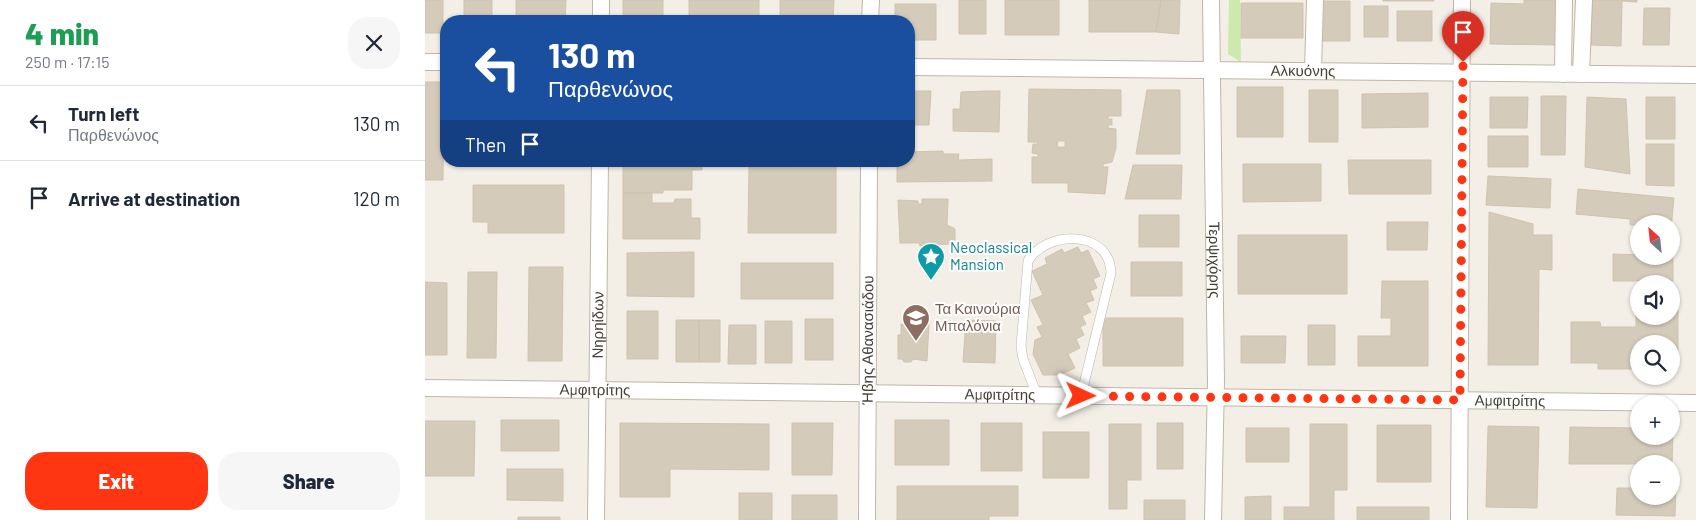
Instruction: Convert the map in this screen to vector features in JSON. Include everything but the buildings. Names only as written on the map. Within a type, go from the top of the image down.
[{"type":"street","points":[[601,0],[601,15]]},
{"type":"street","points":[[870,15],[871,0]]},
{"type":"street","name":"Τερψιχόρης","points":[[1211,0],[1215,398],[1213,520]]},
{"type":"street","points":[[1313,71],[1315,0]]},
{"type":"street","points":[[1459,520],[1462,0]]},
{"type":"street","points":[[1563,74],[1564,0]]},
{"type":"street","points":[[1581,74],[1583,0]]},
{"type":"street","points":[[425,62],[440,62]]},
{"type":"street","name":"Αλκυόνης","points":[[915,67],[1696,75]]},
{"type":"street","name":"Νηρηίδων","points":[[596,520],[599,167]]},
{"type":"street","name":"Ήβης Αθανασιάδου","points":[[867,520],[869,167]]},
{"type":"street","name":"Αμφιτρίτης","points":[[425,388],[1696,403]]},
{"type":"lane","points":[[1037,395],[1023,359],[1021,346],[1028,261],[1034,250],[1059,238],[1081,239],[1096,244],[1111,264],[1111,273],[1081,396]]},
{"type":"green space","points":[[1229,0],[1240,0],[1241,62],[1228,54]]},
{"type":"place","name":"Neoclassical Mansion","points":[[931,281]]},
{"type":"place","name":"Τα Καινούρια Μπαλόνια","points":[[916,342]]},
{"type":"route","points":[[1081,396],[1460,400],[1463,62]]}]
